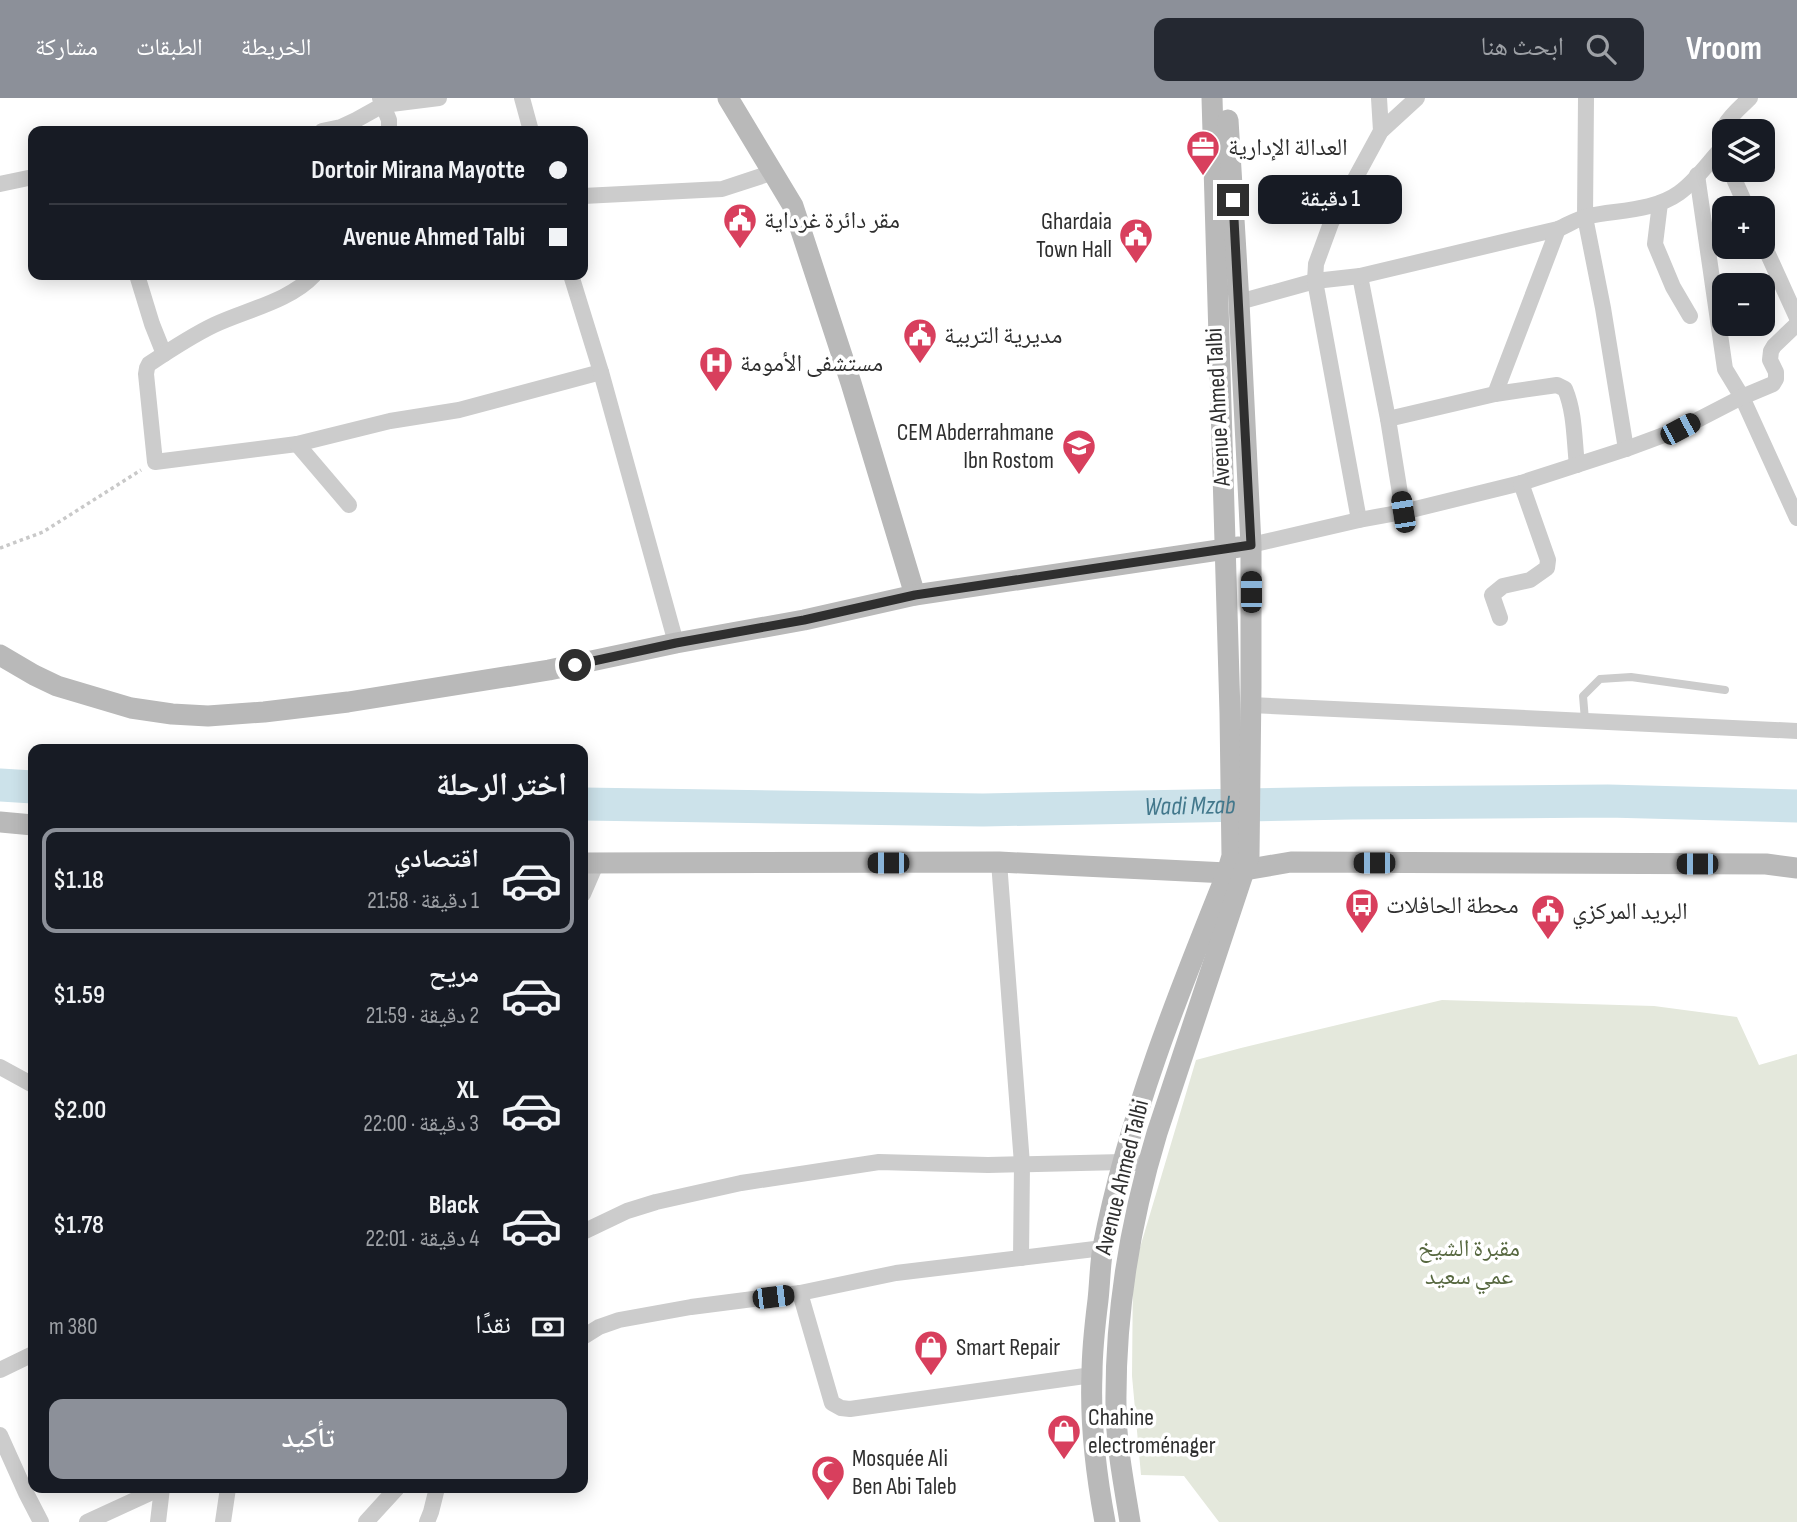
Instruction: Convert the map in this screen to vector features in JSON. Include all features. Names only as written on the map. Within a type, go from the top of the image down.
[{"type":"main road","points":[[728,98],[793,206],[851,383],[915,595]]},
{"type":"main road","points":[[1105,1522],[1093,1429],[1092,1375],[1103,1248],[1124,1162],[1169,1020],[1238,864],[1244,711],[1226,548],[1212,98]]},
{"type":"main road","name":"Avenue Ahmed Talbi","points":[[1226,98],[1251,545],[1244,711]]},
{"type":"main road","points":[[0,655],[34,676],[131,708],[208,716],[264,712],[348,702],[549,670],[804,620],[915,595],[1251,545]]},
{"type":"main road","points":[[0,822],[28,825]]},
{"type":"main road","points":[[589,864],[1292,862],[1766,864],[1797,868]]},
{"type":"main road","name":"Avenue Ahmed Talbi","points":[[1130,1522],[1119,1459],[1116,1408],[1118,1323],[1129,1243],[1148,1164],[1238,864]]},
{"type":"street","points":[[343,126],[381,101],[439,98]]},
{"type":"street","points":[[522,98],[530,126]]},
{"type":"street","points":[[1380,98],[1381,131]]},
{"type":"street","points":[[1359,520],[1315,281],[1316,264],[1331,223],[1381,131],[1416,98]]},
{"type":"street","points":[[1586,98],[1585,217],[1626,449]]},
{"type":"street","points":[[1729,119],[1750,98]]},
{"type":"street","points":[[381,101],[389,120],[388,126]]},
{"type":"street","points":[[1239,302],[1315,281],[1360,276],[1558,229],[1585,217],[1660,203],[1678,194],[1712,161]]},
{"type":"street","points":[[588,196],[722,189],[774,172]]},
{"type":"street","points":[[1697,175],[1725,369],[1742,397],[1797,518]]},
{"type":"street","points":[[0,184],[28,178]]},
{"type":"street","points":[[1660,203],[1655,244],[1673,287],[1690,316]]},
{"type":"street","points":[[1495,394],[1558,229]]},
{"type":"street","points":[[1770,259],[1797,318]]},
{"type":"street","points":[[1360,276],[1403,512]]},
{"type":"street","points":[[139,280],[164,354]]},
{"type":"street","points":[[309,280],[299,289],[182,341],[147,368],[155,462],[297,444],[390,421],[459,410],[601,372]]},
{"type":"street","points":[[573,280],[601,372],[676,643]]},
{"type":"street","points":[[1251,545],[1521,483],[1680,429],[1773,384],[1776,372],[1770,360],[1770,351],[1797,324]]},
{"type":"street","points":[[1388,419],[1495,394],[1557,385],[1565,389],[1572,413],[1577,465]]},
{"type":"street","points":[[297,444],[349,505]]},
{"type":"street","points":[[1500,618],[1492,595],[1503,586],[1530,580],[1547,568],[1548,561],[1521,483]]},
{"type":"street","points":[[1244,711],[1585,720],[1797,731]]},
{"type":"street","points":[[999,862],[1022,1164],[1021,1258]]},
{"type":"street","points":[[0,1067],[28,1082]]},
{"type":"street","points":[[588,1230],[639,1206],[741,1183],[879,1162],[988,1165],[1124,1162],[1148,1164]]},
{"type":"street","points":[[588,1334],[599,1326],[619,1320],[691,1307],[800,1293],[896,1273],[1103,1248]]},
{"type":"street","points":[[800,1293],[832,1403],[841,1408],[850,1409],[1092,1375]]},
{"type":"street","points":[[0,1370],[28,1356]]},
{"type":"street","points":[[0,1435],[41,1522]]},
{"type":"street","points":[[87,1522],[151,1493]]},
{"type":"street","points":[[158,1522],[161,1493]]},
{"type":"street","points":[[223,1522],[227,1493]]},
{"type":"street","points":[[366,1522],[392,1493]]},
{"type":"street","points":[[427,1522],[436,1493]]},
{"type":"lane","points":[[1585,720],[1583,696],[1601,679],[1631,677],[1725,690]]},
{"type":"path","points":[[0,548],[43,532],[155,462]]},
{"type":"green space","name":"مقبرة الشيخ عمي سعيد","points":[[1442,1000],[1654,1006],[1737,1017],[1759,1065],[1797,1054],[1797,1522],[1219,1522],[1184,1476],[1141,1475],[1132,1376],[1133,1271],[1196,1060]]},
{"type":"waterway","name":"Wadi Mzab","points":[[0,785],[28,787]]},
{"type":"waterway","name":"Wadi Mzab","points":[[588,804],[983,810],[1608,801],[1797,806]]},
{"type":"place","name":"العدالة الإدارية","points":[[1203,177]]},
{"type":"place","name":"مقر دائرة غرداية","points":[[740,250]]},
{"type":"place","name":"Ghardaia Town Hall","points":[[1136,265]]},
{"type":"place","name":"مديرية التربية","points":[[920,365]]},
{"type":"place","name":"مستشفى الأمومة","points":[[716,393]]},
{"type":"place","name":"CEM Abderrahmane Ibn Rostom","points":[[1079,476]]},
{"type":"place","name":"محطة الحافلات","points":[[1362,935]]},
{"type":"place","name":"البريد المركزي","points":[[1548,941]]},
{"type":"place","name":"Smart Repair","points":[[931,1377]]},
{"type":"place","name":"Chahine electroménager","points":[[1064,1461]]},
{"type":"place","name":"Mosquée Ali Ben Abi Taleb","points":[[828,1502]]},
{"type":"route","points":[[575,665],[676,643],[804,620],[915,595],[1251,545],[1233,200]]}]
